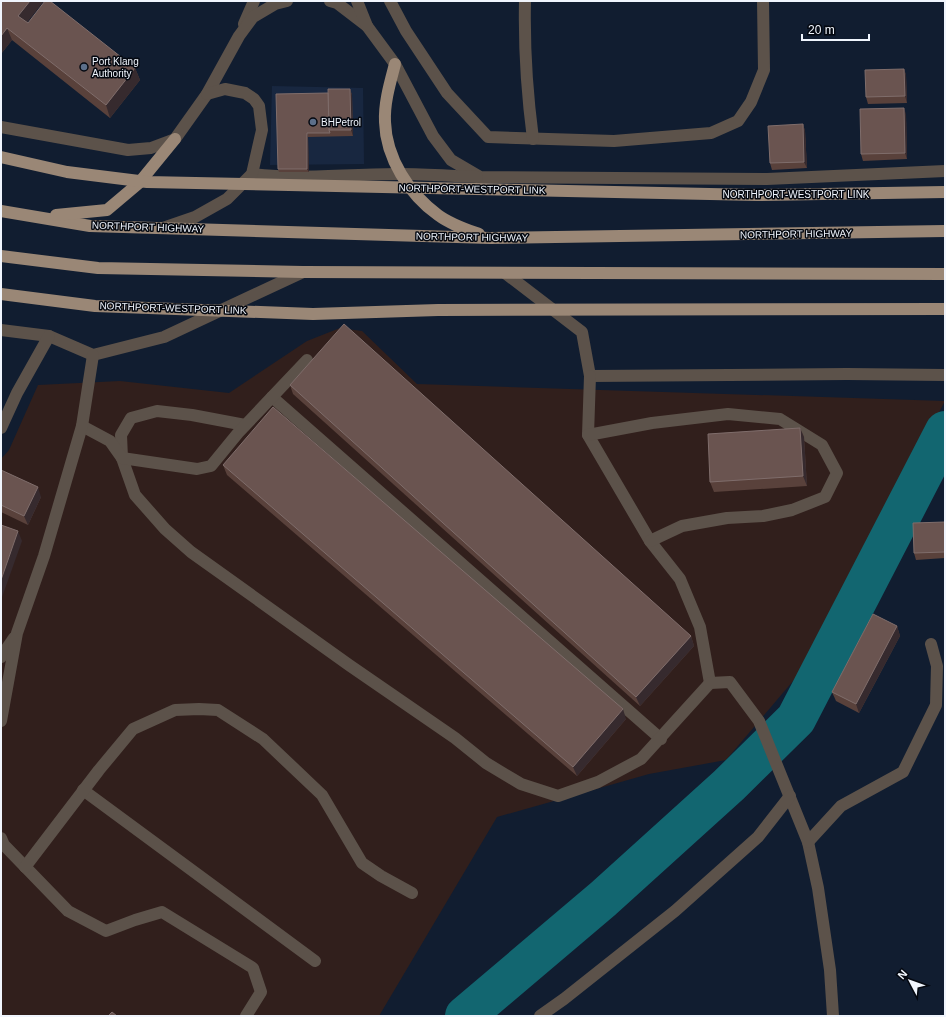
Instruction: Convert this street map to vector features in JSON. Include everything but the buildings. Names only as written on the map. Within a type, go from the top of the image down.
[{"type":"main road","points":[[395,64],[388,95],[385,122],[389,148],[401,174],[418,198],[438,215],[461,228],[490,238]]},
{"type":"main road","points":[[7,212],[62,215],[107,210],[139,183],[175,139]]},
{"type":"main road","name":"NORTHPORT-WESTPORT LINK","points":[[1,157],[67,172],[148,182],[757,195],[945,192]]},
{"type":"main road","name":"NORTHPORT HIGHWAY","points":[[7,212],[90,226],[490,238],[945,231]]},
{"type":"main road","points":[[1,256],[98,268],[303,272],[945,274]]},
{"type":"main road","name":"NORTHPORT-WESTPORT LINK","points":[[1,294],[95,306],[313,314],[438,310],[945,309]]},
{"type":"street","points":[[1,127],[128,150],[151,148],[175,139],[207,94],[239,36],[254,1]]},
{"type":"street","points":[[239,36],[254,17],[275,4],[286,1]]},
{"type":"street","points":[[330,1],[337,3],[367,26]]},
{"type":"street","points":[[357,1],[367,26],[395,64],[433,136],[452,160],[480,177]]},
{"type":"street","points":[[390,1],[406,31],[447,93],[488,137],[614,141],[711,133],[738,121],[751,102],[764,70],[763,1]]},
{"type":"street","points":[[525,1],[524,28],[528,99],[533,139]]},
{"type":"street","points":[[163,228],[195,217],[228,199],[252,174],[262,130],[259,106],[254,99],[245,93],[225,89],[207,94]]},
{"type":"street","points":[[252,174],[273,177],[401,174],[480,177],[767,179],[945,171]]},
{"type":"street","points":[[1,330],[49,336],[93,356],[164,337],[303,272]]},
{"type":"street","points":[[505,273],[582,332],[590,376],[588,435],[650,541],[680,579],[700,627],[710,683]]},
{"type":"street","points":[[1,428],[17,393],[49,336]]},
{"type":"street","points":[[1,721],[17,633],[44,556],[82,426],[93,356]]},
{"type":"street","points":[[122,458],[197,469],[211,466],[245,425],[307,360]]},
{"type":"street","points":[[590,376],[839,374],[945,375]]},
{"type":"street","points":[[272,397],[661,739]]},
{"type":"street","points":[[122,458],[121,435],[131,418],[157,411],[192,415],[245,425]]},
{"type":"street","points":[[588,435],[652,423],[728,414],[780,419],[822,445],[837,473],[825,496],[792,510],[763,516],[727,518],[682,526],[650,541]]},
{"type":"street","points":[[82,426],[110,441],[122,458],[135,495],[165,529],[191,552],[349,665],[455,738],[486,763],[521,784],[558,796],[598,782],[641,760],[710,683],[730,682],[759,721],[808,842],[818,888],[830,970],[833,1016]]},
{"type":"street","points":[[1,657],[17,633]]},
{"type":"street","points":[[808,842],[841,806],[903,772],[936,705],[937,666],[931,644]]},
{"type":"street","points":[[25,867],[83,790],[133,729],[175,710],[218,710],[263,739],[322,795],[362,862],[381,876],[412,893]]},
{"type":"street","points":[[83,790],[315,961]]},
{"type":"street","points":[[540,1016],[564,999],[675,911],[758,837],[790,796]]},
{"type":"street","points":[[1,838],[4,845],[68,911],[106,931],[162,912],[253,968],[261,992],[246,1016]]},
{"type":"shaded area","points":[[272,86],[363,88],[364,164],[270,165]]},
{"type":"shaded area","points":[[340,328],[362,331],[417,384],[945,401],[799,674],[726,760],[649,774],[497,817],[379,1016],[1,1016],[1,459],[9,450],[38,385],[120,381],[229,393],[307,341]]},
{"type":"waterway","points":[[465,1016],[603,899],[729,785],[796,719],[945,431]]},
{"type":"place","name":"Port Klang Authority","points":[[84,67]]},
{"type":"place","name":"BHPetrol","points":[[313,122]]}]
